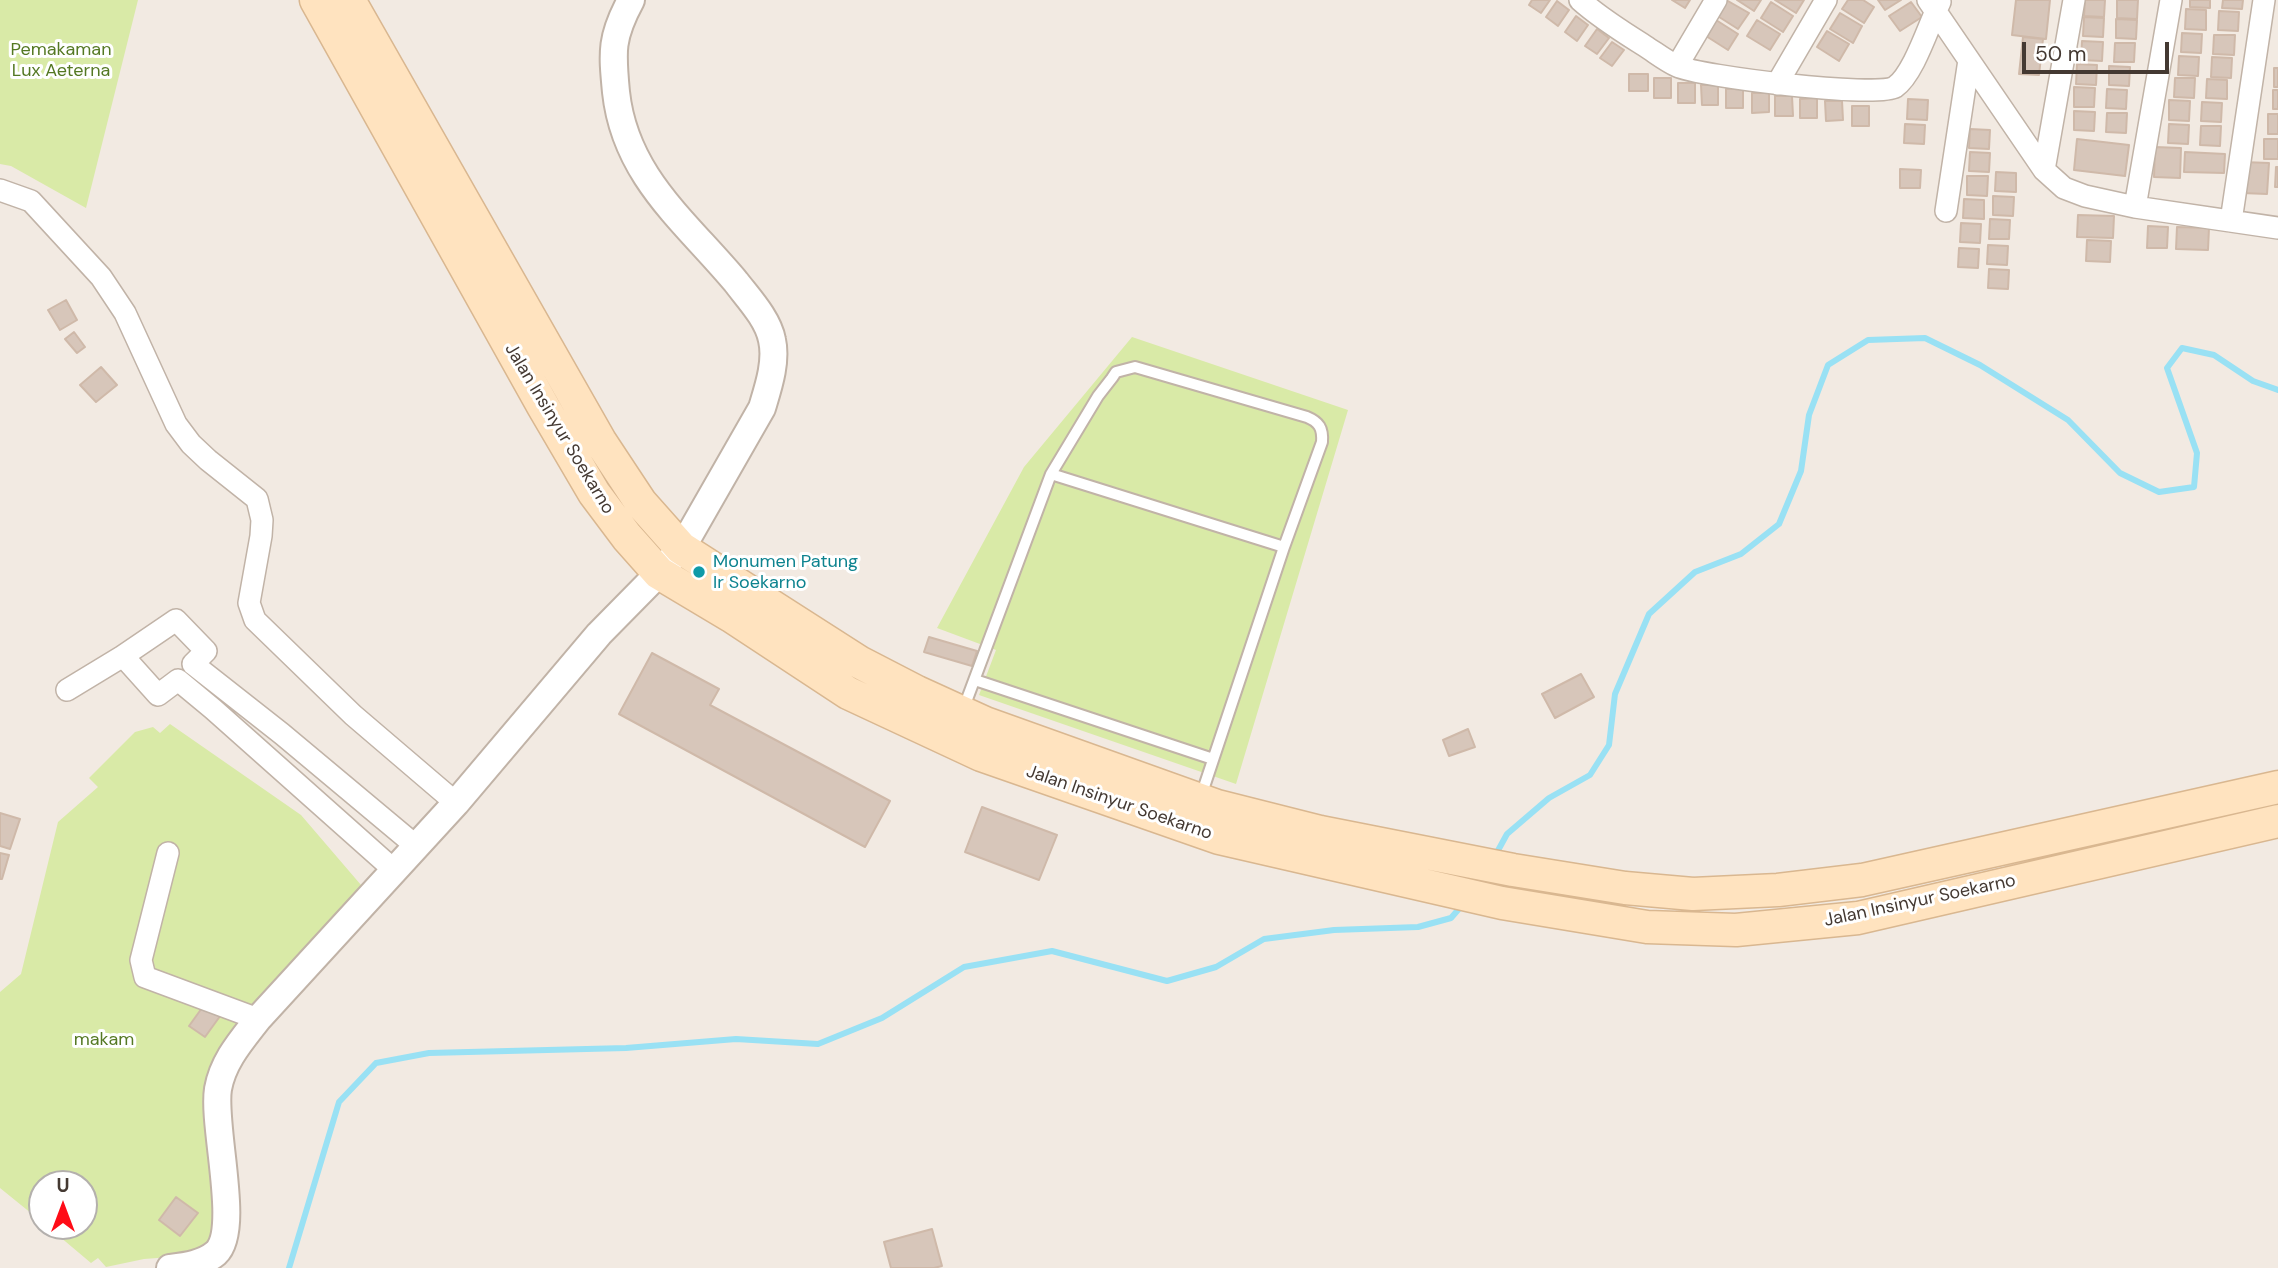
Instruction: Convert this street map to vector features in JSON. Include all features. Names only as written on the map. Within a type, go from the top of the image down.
[{"type":"main road","name":"Jalan Insinyur Soekarno","points":[[316,0],[587,482],[617,526],[659,573],[731,615],[848,693],[981,755],[1219,838],[1502,903],[1647,928],[1736,930],[1858,918],[2278,821]]},
{"type":"main road","name":"Jalan Insinyur Soekarno","points":[[349,0],[600,441],[641,503],[681,548],[859,662],[985,723],[1200,800],[1320,832],[1513,870],[1625,888],[1693,894],[1778,890],[1862,880],[2278,787]]},
{"type":"main road","points":[[1442,889],[1447,856]]},
{"type":"street","points":[[170,1268],[202,1262],[217,1252],[222,1242],[227,1206],[219,1138],[218,1092],[221,1075],[228,1060],[258,1019],[456,803],[599,634],[681,548],[762,408],[773,359],[773,341],[767,326],[751,300],[649,183],[628,146],[617,100],[613,50],[617,27],[631,0]]},
{"type":"street","points":[[1677,66],[1716,0]]},
{"type":"street","points":[[1777,84],[1826,0]]},
{"type":"street","points":[[2044,170],[2074,0]]},
{"type":"street","points":[[2135,207],[2171,0]]},
{"type":"street","points":[[2231,221],[2264,0]]},
{"type":"street","points":[[1593,5],[1677,66],[1706,74],[1777,84],[1874,91],[1892,89],[1906,74],[1923,42],[1935,4]]},
{"type":"street","points":[[1935,4],[1969,60],[2044,170],[2064,188],[2085,196],[2135,207],[2278,228]]},
{"type":"street","points":[[1945,211],[1969,60]]},
{"type":"street","points":[[0,190],[31,201],[101,277],[125,313],[176,424],[208,460],[257,499],[261,507],[261,536],[249,603],[256,620],[353,715],[456,803]]},
{"type":"street","points":[[67,690],[124,656],[176,620],[206,651],[178,680],[158,695],[124,656]]},
{"type":"street","points":[[193,664],[416,846]]},
{"type":"street","points":[[178,680],[394,870]]},
{"type":"street","points":[[168,853],[141,960],[145,977],[258,1019]]},
{"type":"lane","points":[[962,712],[1051,474],[1098,396],[1116,372],[1135,367],[1307,417],[1316,421],[1320,427],[1322,442],[1200,800]]},
{"type":"lane","points":[[1051,474],[1284,547]]},
{"type":"lane","points":[[975,680],[1213,759]]},
{"type":"green space","name":"Pemakaman Lux Aeterna","points":[[0,0],[138,0],[86,208],[11,166],[0,164]]},
{"type":"green space","points":[[1132,337],[1348,410],[1236,784],[979,695],[996,650],[937,628],[1024,467]]},
{"type":"green space","name":"makam","points":[[170,724],[301,815],[367,892],[227,1048],[208,1122],[210,1174],[218,1217],[213,1236],[198,1255],[144,1259],[106,1267],[98,1258],[91,1263],[64,1240],[98,1240],[98,1170],[28,1170],[28,1211],[0,1188],[0,992],[21,974],[58,822],[98,787],[89,778],[135,732],[153,727],[160,733]]},
{"type":"building","points":[[1532,0],[1550,0],[1541,13],[1529,5]]},
{"type":"building","points":[[1672,0],[1690,0],[1685,8]]},
{"type":"building","points":[[1726,0],[1749,13],[1738,29],[1716,15]]},
{"type":"building","points":[[1737,0],[1761,0],[1754,11]]},
{"type":"building","points":[[1775,0],[1804,0],[1796,13]]},
{"type":"building","points":[[1848,0],[1863,0],[1874,7],[1864,23],[1842,9]]},
{"type":"building","points":[[1878,0],[1901,0],[1885,10]]},
{"type":"building","points":[[2016,0],[2050,0],[2046,39],[2012,35]]},
{"type":"building","points":[[2085,0],[2105,0],[2104,17],[2084,16]]},
{"type":"building","points":[[2117,0],[2138,0],[2137,19],[2117,18]]},
{"type":"building","points":[[2190,0],[2210,0],[2210,8],[2190,7]]},
{"type":"building","points":[[2223,0],[2243,0],[2242,9],[2222,8]]},
{"type":"building","points":[[1557,1],[1569,10],[1558,26],[1546,17]]},
{"type":"building","points":[[1771,2],[1793,16],[1783,32],[1761,18]]},
{"type":"building","points":[[1911,2],[1922,17],[1900,31],[1889,16]]},
{"type":"building","points":[[2186,9],[2206,10],[2206,30],[2185,29]]},
{"type":"building","points":[[2219,11],[2239,12],[2238,31],[2218,30]]},
{"type":"building","points":[[1840,13],[1862,26],[1853,43],[1830,29]]},
{"type":"building","points":[[1576,16],[1588,25],[1577,41],[1565,32]]},
{"type":"building","points":[[2084,17],[2104,18],[2103,37],[2083,36]]},
{"type":"building","points":[[2116,19],[2137,20],[2136,39],[2116,38]]},
{"type":"building","points":[[1716,20],[1738,34],[1728,50],[1706,36]]},
{"type":"building","points":[[1757,20],[1780,34],[1770,50],[1747,36]]},
{"type":"building","points":[[1597,29],[1609,38],[1597,54],[1585,46]]},
{"type":"building","points":[[1827,31],[1849,44],[1839,61],[1817,47]]},
{"type":"building","points":[[2182,33],[2202,34],[2201,53],[2181,52]]},
{"type":"building","points":[[2214,35],[2235,35],[2234,55],[2213,54]]},
{"type":"building","points":[[2023,37],[2043,39],[2039,75],[2019,74]]},
{"type":"building","points":[[2082,41],[2103,42],[2102,61],[2081,60]]},
{"type":"building","points":[[1612,42],[1624,50],[1612,66],[1600,58]]},
{"type":"building","points":[[2115,43],[2135,43],[2134,62],[2114,62]]},
{"type":"building","points":[[2179,56],[2199,57],[2198,76],[2178,75]]},
{"type":"building","points":[[2212,57],[2232,58],[2231,78],[2211,77]]},
{"type":"building","points":[[2077,64],[2097,65],[2096,85],[2076,84]]},
{"type":"building","points":[[2109,66],[2130,67],[2129,86],[2109,85]]},
{"type":"building","points":[[2274,68],[2278,68],[2278,87],[2274,87]]},
{"type":"building","points":[[1629,74],[1648,74],[1648,91],[1629,91]]},
{"type":"building","points":[[1654,78],[1671,78],[1671,98],[1654,98]]},
{"type":"building","points":[[2175,78],[2195,78],[2194,98],[2174,97]]},
{"type":"building","points":[[2207,79],[2227,80],[2227,99],[2206,98]]},
{"type":"building","points":[[1678,83],[1695,83],[1695,103],[1678,103]]},
{"type":"building","points":[[1701,85],[1718,85],[1718,105],[1702,105]]},
{"type":"building","points":[[2074,87],[2095,88],[2094,107],[2074,107]]},
{"type":"building","points":[[1743,88],[1743,108],[1726,108],[1726,89]]},
{"type":"building","points":[[2107,89],[2127,90],[2126,109],[2106,108]]},
{"type":"building","points":[[2273,90],[2278,90],[2278,109],[2273,109]]},
{"type":"building","points":[[1752,93],[1769,93],[1769,112],[1752,113]]},
{"type":"building","points":[[1775,96],[1792,96],[1793,116],[1775,116]]},
{"type":"building","points":[[1817,98],[1817,118],[1800,118],[1800,99]]},
{"type":"building","points":[[1908,99],[1928,100],[1927,120],[1907,119]]},
{"type":"building","points":[[2169,100],[2190,101],[2189,121],[2169,120]]},
{"type":"building","points":[[1825,101],[1842,101],[1843,120],[1826,121]]},
{"type":"building","points":[[2202,102],[2222,103],[2221,122],[2201,121]]},
{"type":"building","points":[[1852,106],[1869,106],[1869,126],[1852,126]]},
{"type":"building","points":[[2074,111],[2095,112],[2094,131],[2074,130]]},
{"type":"building","points":[[2107,113],[2127,113],[2126,133],[2106,132]]},
{"type":"building","points":[[2268,114],[2278,114],[2278,134],[2268,134]]},
{"type":"building","points":[[1905,124],[1925,125],[1924,144],[1904,143]]},
{"type":"building","points":[[2169,124],[2189,125],[2188,144],[2168,143]]},
{"type":"building","points":[[2201,126],[2221,126],[2220,146],[2200,145]]},
{"type":"building","points":[[1970,129],[1990,130],[1989,149],[1969,148]]},
{"type":"building","points":[[2077,139],[2129,145],[2125,176],[2074,170]]},
{"type":"building","points":[[2264,139],[2278,139],[2278,159],[2264,159]]},
{"type":"building","points":[[2155,147],[2181,148],[2180,178],[2154,177]]},
{"type":"building","points":[[1970,152],[1990,153],[1989,172],[1969,171]]},
{"type":"building","points":[[2185,152],[2225,154],[2224,173],[2184,172]]},
{"type":"building","points":[[2243,162],[2269,163],[2267,194],[2242,193]]},
{"type":"building","points":[[2278,167],[2278,187],[2275,187]]},
{"type":"building","points":[[1900,169],[1921,170],[1920,188],[1900,188]]},
{"type":"building","points":[[1996,172],[2016,173],[2016,192],[1995,191]]},
{"type":"building","points":[[1967,176],[1988,176],[1987,196],[1967,195]]},
{"type":"building","points":[[1993,196],[2014,197],[2013,216],[1993,215]]},
{"type":"building","points":[[1964,199],[1984,200],[1984,219],[1963,218]]},
{"type":"building","points":[[2078,215],[2114,216],[2113,238],[2077,237]]},
{"type":"building","points":[[1990,219],[2010,220],[2009,239],[1989,239]]},
{"type":"building","points":[[1961,223],[1981,224],[1980,243],[1960,242]]},
{"type":"building","points":[[2148,226],[2168,227],[2167,248],[2147,248]]},
{"type":"building","points":[[2177,227],[2209,228],[2208,250],[2176,249]]},
{"type":"building","points":[[2087,240],[2111,241],[2110,262],[2086,261]]},
{"type":"building","points":[[1988,245],[2008,246],[2007,265],[1987,264]]},
{"type":"building","points":[[1959,248],[1979,249],[1978,268],[1958,267]]},
{"type":"building","points":[[1989,269],[2009,270],[2008,289],[1988,288]]},
{"type":"building","points":[[66,300],[77,320],[60,330],[48,310]]},
{"type":"building","points":[[74,332],[85,347],[77,353],[65,339]]},
{"type":"building","points":[[101,367],[117,385],[96,402],[80,385]]},
{"type":"building","points":[[929,637],[977,651],[972,666],[924,652]]},
{"type":"building","points":[[652,653],[719,689],[710,705],[890,801],[865,847],[619,714]]},
{"type":"building","points":[[1581,674],[1594,697],[1555,718],[1542,694]]},
{"type":"building","points":[[1468,729],[1475,747],[1449,756],[1443,740]]},
{"type":"building","points":[[982,807],[1057,835],[1039,880],[965,852]]},
{"type":"building","points":[[0,813],[20,819],[10,849],[0,846]]},
{"type":"building","points":[[0,853],[9,855],[2,879],[0,879]]},
{"type":"building","points":[[207,1001],[223,1012],[205,1037],[189,1026]]},
{"type":"building","points":[[176,1197],[198,1213],[180,1236],[159,1220]]},
{"type":"building","points":[[932,1229],[942,1266],[891,1268],[884,1242]]},
{"type":"waterway","points":[[1495,856],[1507,834],[1549,798],[1590,775],[1609,745],[1615,694],[1649,614],[1695,572],[1741,554],[1779,524],[1801,471],[1809,415],[1828,365],[1868,340],[1925,338],[1980,365],[2068,420],[2120,473],[2159,492],[2194,487],[2197,453],[2167,368],[2182,348],[2214,355],[2253,381],[2278,390]]},
{"type":"waterway","points":[[289,1268],[339,1102],[376,1063],[429,1053],[626,1048],[736,1039],[818,1044],[882,1018],[964,967],[1052,951],[1167,981],[1216,967],[1264,939],[1334,930],[1418,927],[1451,918],[1464,903]]},
{"type":"place","name":"Monumen Patung Ir Soekarno","points":[[699,572]]}]
